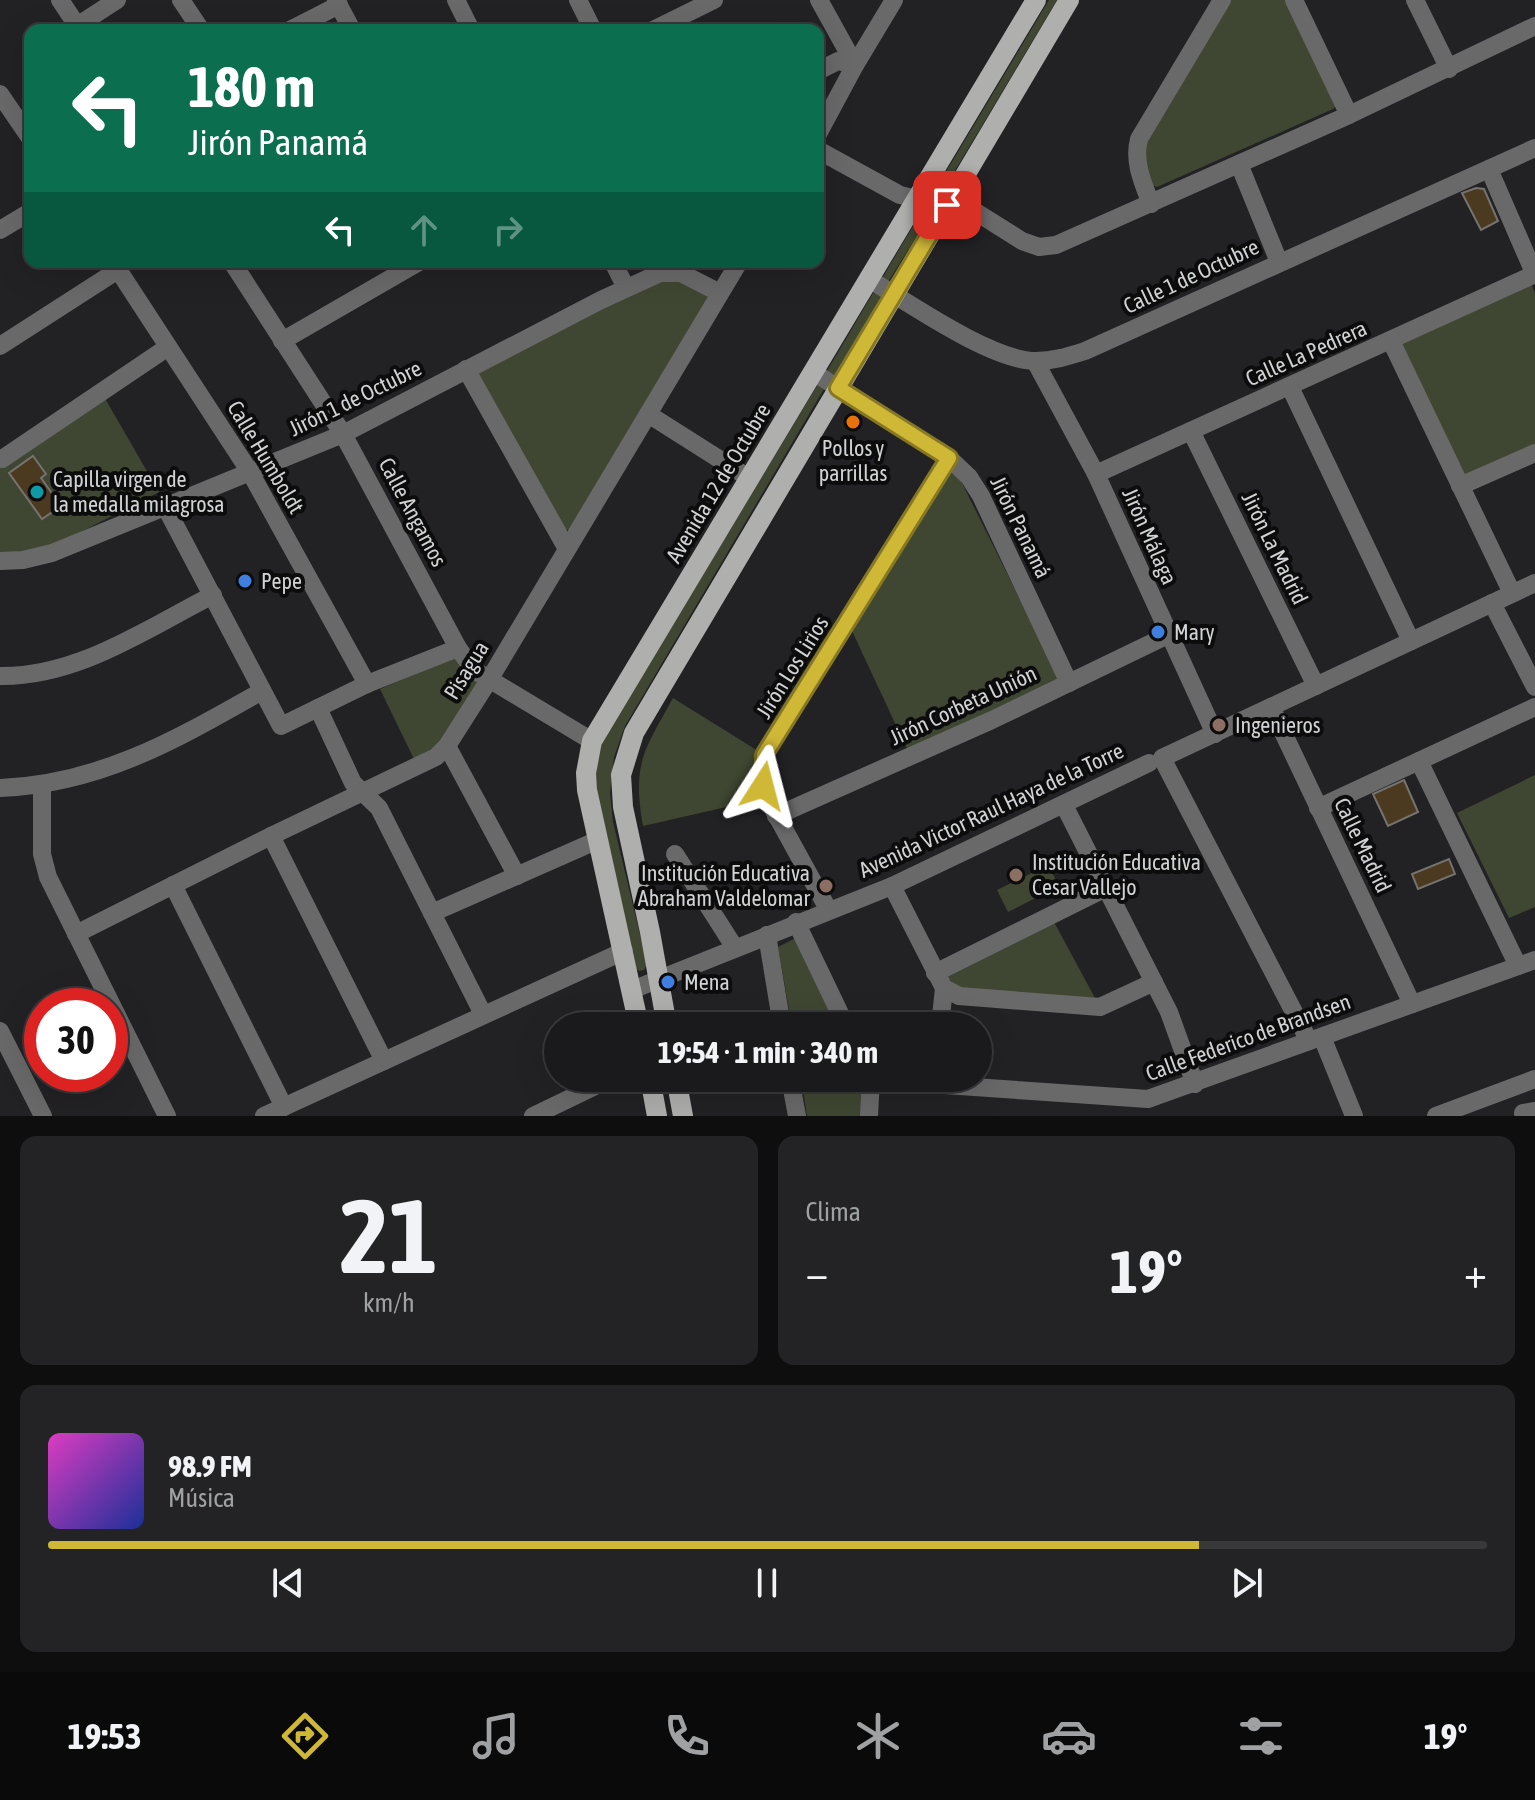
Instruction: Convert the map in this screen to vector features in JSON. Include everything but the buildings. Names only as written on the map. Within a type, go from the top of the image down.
[{"type":"main road","name":"Avenida 12 de Octubre","points":[[636,1012],[586,773],[592,741],[1036,0]]},
{"type":"main road","points":[[665,1012],[621,790],[624,759],[634,733],[1069,0]]},
{"type":"main road","points":[[653,1092],[657,1116]]},
{"type":"main road","points":[[679,1092],[683,1116]]},
{"type":"street","points":[[60,0],[76,24]]},
{"type":"street","points":[[84,24],[117,0]]},
{"type":"street","points":[[181,0],[197,24]]},
{"type":"street","points":[[456,0],[468,24]]},
{"type":"street","points":[[578,0],[590,24]]},
{"type":"street","points":[[665,24],[714,0]]},
{"type":"street","points":[[819,0],[855,65]]},
{"type":"street","points":[[824,119],[894,0]]},
{"type":"street","points":[[1151,204],[1140,174],[1136,150],[1139,139],[1222,0]]},
{"type":"street","points":[[1294,0],[1349,115]]},
{"type":"street","points":[[1415,0],[1449,69]]},
{"type":"street","points":[[301,24],[338,3],[349,24]]},
{"type":"street","points":[[824,153],[889,190],[976,212],[1022,241],[1039,247],[1056,245],[1349,115],[1535,26]]},
{"type":"street","points":[[824,68],[838,61],[855,65]]},
{"type":"street","points":[[0,94],[24,129]]},
{"type":"street","points":[[0,128],[16,117]]},
{"type":"street","name":"Calle 1 de Octubre","points":[[869,279],[1005,356],[1035,361],[1061,359],[1085,351],[1535,148]]},
{"type":"street","points":[[1239,164],[1279,262]]},
{"type":"street","points":[[1489,169],[1535,274]]},
{"type":"street","points":[[0,230],[24,216]]},
{"type":"street","points":[[0,346],[113,268]]},
{"type":"street","name":"Calle Humboldt","points":[[117,268],[250,472],[367,684]]},
{"type":"street","name":"Calle Angamos","points":[[236,268],[343,434],[458,648],[474,670],[592,741]]},
{"type":"street","points":[[282,341],[409,268]]},
{"type":"street","points":[[616,268],[626,288]]},
{"type":"street","name":"Pisagua","points":[[76,934],[436,757],[447,746],[735,268]]},
{"type":"street","name":"Jirón 1 de Octubre","points":[[0,561],[23,560],[52,553],[343,434],[660,273],[681,273],[720,293]]},
{"type":"street","name":"Calle La Pedrera","points":[[1096,474],[1535,274]]},
{"type":"street","points":[[1391,341],[1512,593]]},
{"type":"street","points":[[2,459],[168,347]]},
{"type":"street","name":"Jirón Málaga","points":[[1035,361],[1096,474],[1215,734]]},
{"type":"street","points":[[466,369],[567,549]]},
{"type":"street","name":"Jirón Panamá","points":[[813,372],[949,458],[969,477],[981,496],[1069,683]]},
{"type":"street","points":[[1290,387],[1411,641]]},
{"type":"street","points":[[648,414],[749,478]]},
{"type":"street","name":"Jirón La Madrid","points":[[1191,431],[1316,686]]},
{"type":"street","points":[[1460,486],[1535,453]]},
{"type":"street","name":"Jirón Los Lirios","points":[[828,909],[776,816],[763,786],[764,755],[949,458]]},
{"type":"street","points":[[165,506],[281,726],[367,684],[458,648]]},
{"type":"street","name":"Avenida Victor Raul Haya de la Torre","points":[[632,990],[828,909],[892,886],[1535,583]]},
{"type":"street","points":[[0,676],[41,673],[78,664],[213,595]]},
{"type":"street","points":[[1492,603],[1535,687]]},
{"type":"street","name":"Jirón Corbeta Unión","points":[[776,816],[1168,635]]},
{"type":"street","points":[[0,788],[42,786],[112,767],[165,746],[262,691]]},
{"type":"street","name":"Calle Madrid","points":[[1271,707],[1412,1004]]},
{"type":"street","points":[[1318,808],[1535,707]]},
{"type":"street","points":[[318,708],[353,783],[379,808],[483,1014]]},
{"type":"street","points":[[447,746],[517,876]]},
{"type":"street","points":[[1156,760],[1315,1039],[1354,1116]]},
{"type":"street","points":[[1419,761],[1526,963]]},
{"type":"street","points":[[42,786],[45,866],[167,1116]]},
{"type":"street","points":[[1064,805],[1169,1012],[1195,1084]]},
{"type":"street","points":[[271,836],[384,1061]]},
{"type":"street","points":[[432,913],[598,840]]},
{"type":"street","points":[[675,854],[735,948]]},
{"type":"street","points":[[173,885],[284,1107]]},
{"type":"street","points":[[892,886],[939,981],[940,1012]]},
{"type":"street","points":[[939,981],[1106,888]]},
{"type":"street","points":[[796,922],[839,1012]]},
{"type":"street","points":[[767,935],[780,1012]]},
{"type":"street","points":[[264,1116],[624,951]]},
{"type":"street","name":"Calle Federico de Brandsen","points":[[992,1087],[1111,1099],[1148,1099],[1526,963]]},
{"type":"street","points":[[939,981],[959,996],[1100,1007],[1154,982]]},
{"type":"street","points":[[0,1031],[43,1116]]},
{"type":"street","points":[[1436,1116],[1535,1079]]},
{"type":"street","points":[[535,1116],[584,1092]]},
{"type":"street","points":[[793,1092],[797,1116]]},
{"type":"street","points":[[869,1116],[870,1092]]},
{"type":"green space","points":[[1049,0],[1057,0],[944,189],[941,189],[938,185]]},
{"type":"green space","points":[[1227,0],[1288,0],[1339,104],[1157,187],[1150,185],[1143,147]]},
{"type":"green space","points":[[923,209],[930,209],[931,213],[888,282],[883,277]]},
{"type":"green space","points":[[660,278],[679,278],[706,290],[710,301],[570,529],[563,531],[475,371]]},
{"type":"green space","points":[[1530,281],[1535,293],[1535,444],[1463,477],[1396,342]]},
{"type":"green space","points":[[877,290],[881,296],[836,374],[829,376],[827,371]]},
{"type":"green space","points":[[818,384],[824,389],[625,726],[614,757],[610,793],[613,822],[647,964],[644,970],[639,971],[635,967],[593,780],[602,742]]},
{"type":"green space","points":[[103,395],[159,492],[49,548],[0,556],[0,452]]},
{"type":"green space","points":[[951,473],[960,479],[1059,678],[909,753],[852,631],[944,476]]},
{"type":"green space","points":[[456,657],[483,684],[436,748],[414,759],[380,689]]},
{"type":"green space","points":[[673,698],[755,749],[752,773],[757,800],[643,826],[639,787],[643,758]]},
{"type":"green space","points":[[1535,775],[1535,907],[1509,918],[1457,813]]},
{"type":"green space","points":[[1048,865],[1059,886],[1008,912],[997,890]]},
{"type":"green space","points":[[1054,922],[1095,998],[956,989],[947,975]]},
{"type":"green space","points":[[798,937],[833,1012],[790,1012],[778,947]]},
{"type":"green space","points":[[803,1092],[864,1092],[865,1116],[807,1116]]},
{"type":"place","name":"Pollos y parrillas","points":[[853,422]]},
{"type":"place","name":"Capilla virgen de la medalla milagrosa","points":[[37,492]]},
{"type":"place","name":"Pepe","points":[[245,581]]},
{"type":"place","name":"Mary","points":[[1158,632]]},
{"type":"place","name":"Ingenieros","points":[[1219,725]]},
{"type":"place","name":"Institución Educativa Cesar Vallejo","points":[[1016,875]]},
{"type":"place","name":"Institución Educativa Abraham Valdelomar","points":[[826,886]]},
{"type":"place","name":"Mena","points":[[668,982]]},
{"type":"route","points":[[763,786],[764,755],[949,458],[838,388],[947,205]]}]
